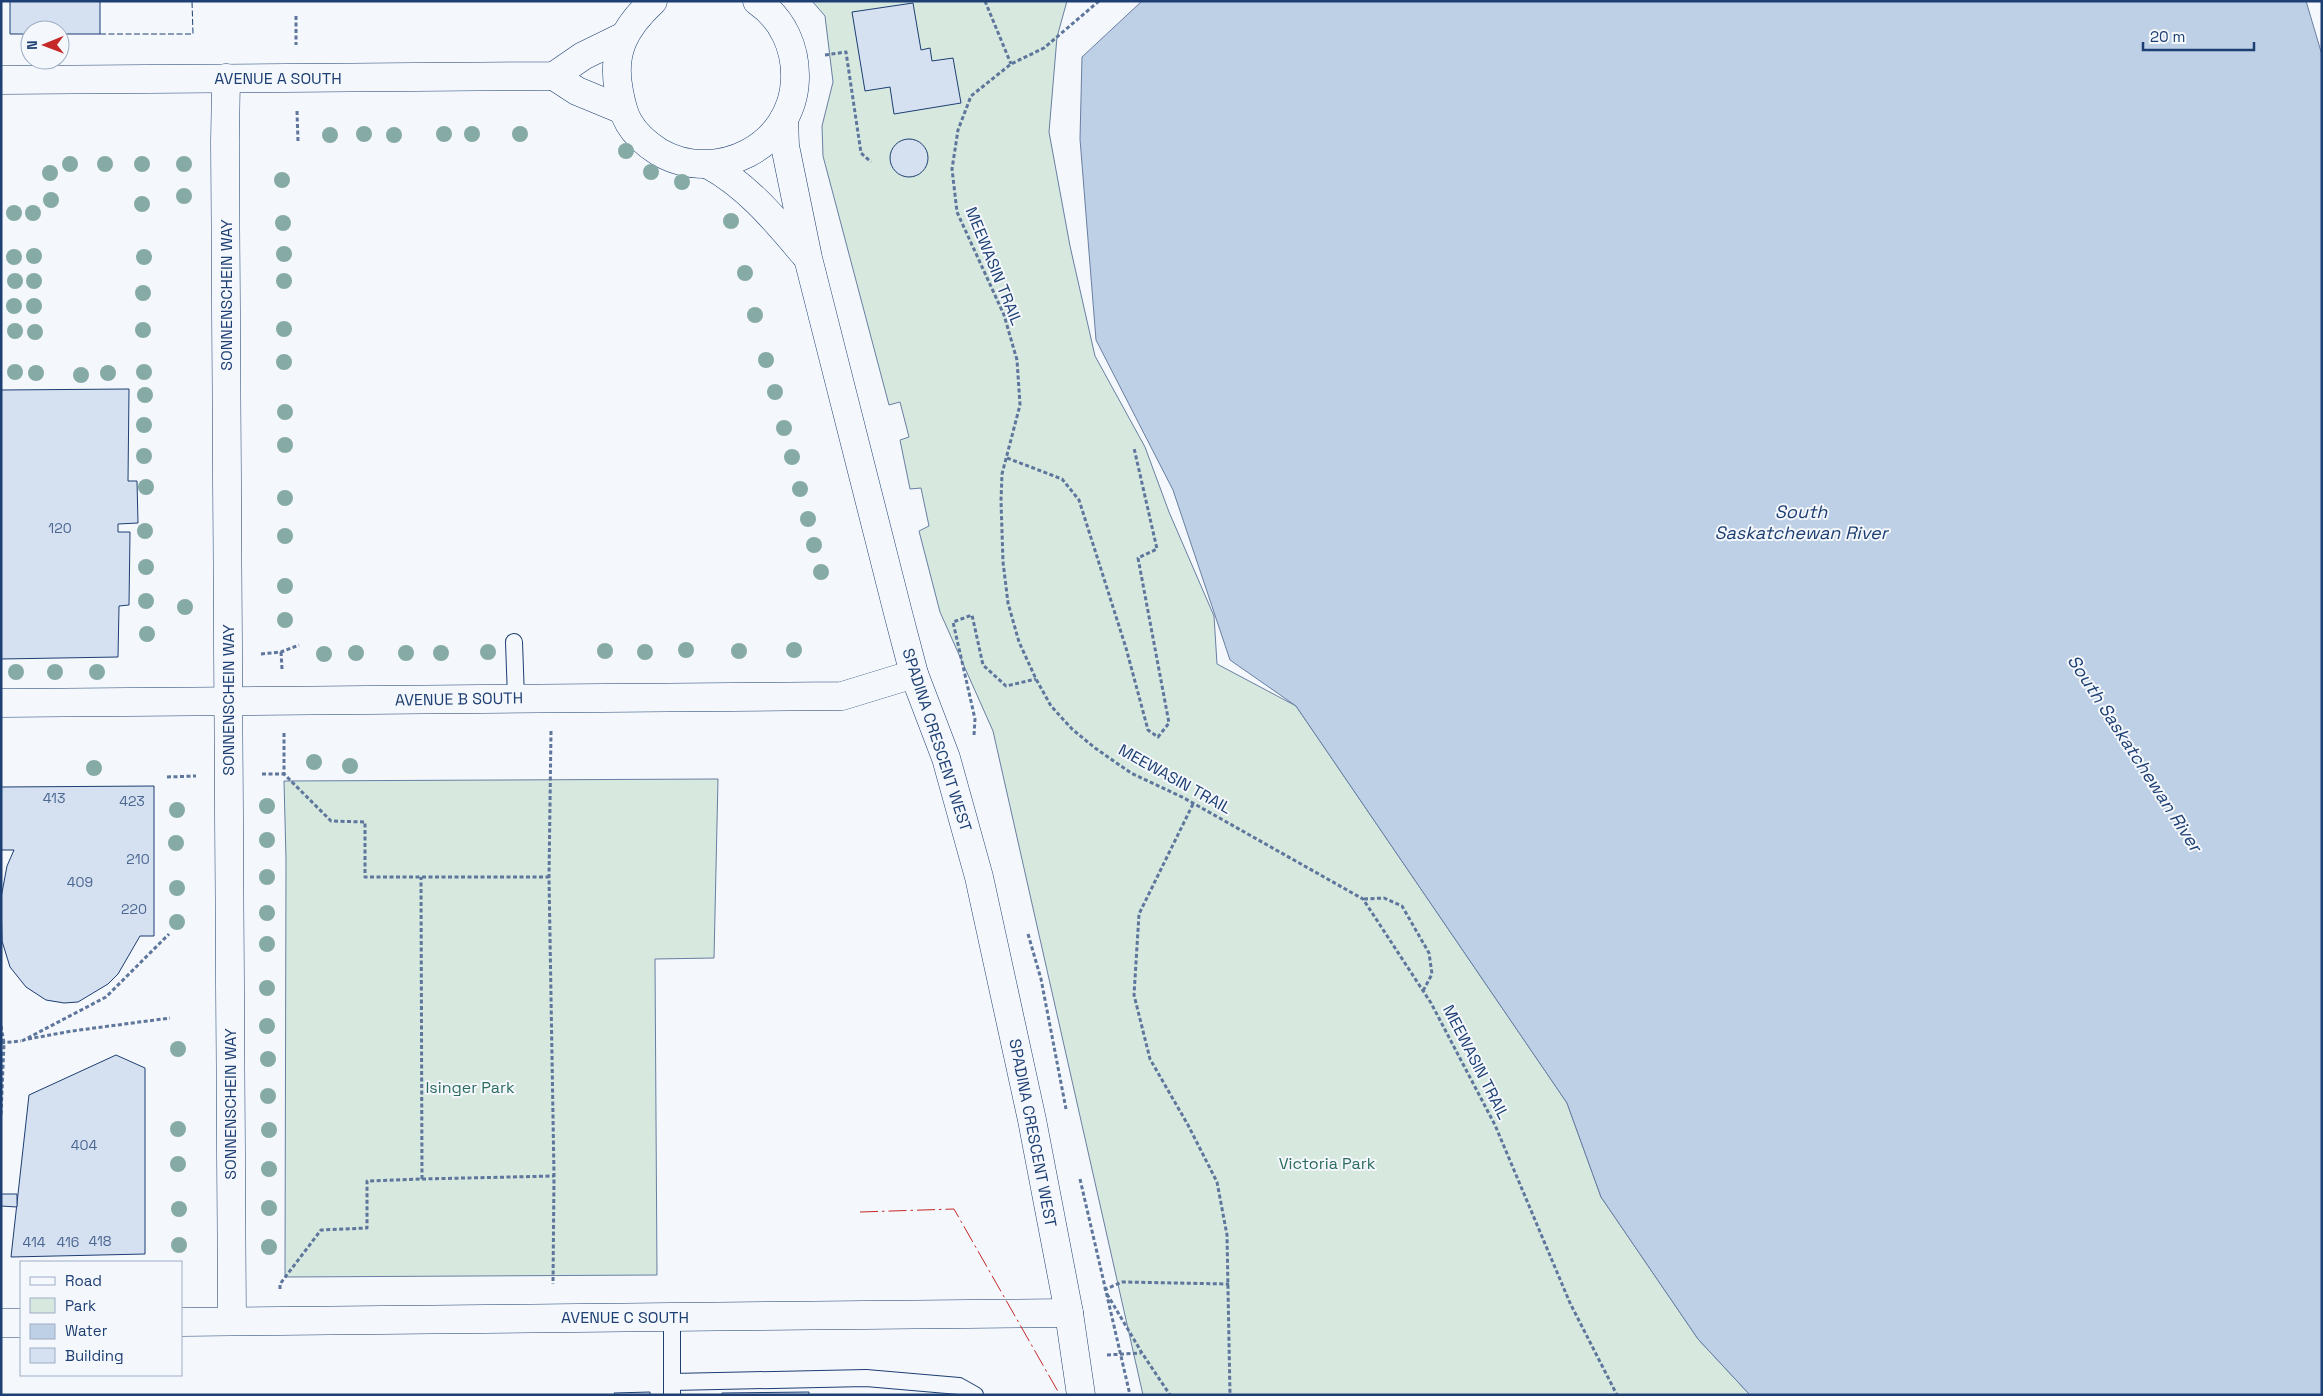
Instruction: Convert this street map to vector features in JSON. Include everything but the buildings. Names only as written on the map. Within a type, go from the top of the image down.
[{"type":"street","name":"SPADINA CRESCENT WEST","points":[[653,1],[636,17],[624,36],[615,72],[623,110],[630,125],[648,145],[670,158],[695,165],[709,165],[747,156],[768,140],[784,119],[794,91],[795,61],[786,33],[768,9],[757,1]]},
{"type":"street","points":[[623,110],[577,91],[554,76],[583,56],[624,36]]},
{"type":"street","name":"AVENUE A SOUTH","points":[[1,80],[554,76]]},
{"type":"street","name":"SONNENSCHEIN WAY","points":[[226,78],[232,1321]]},
{"type":"street","name":"SPADINA CRESCENT WEST","points":[[784,119],[785,146],[808,258],[914,674],[946,758],[979,877],[1032,1120],[1069,1313],[1081,1395]]},
{"type":"street","name":"SPADINA CRESCENT WEST","points":[[709,165],[731,177],[755,198],[808,258]]},
{"type":"street","name":"AVENUE B SOUTH","points":[[1,703],[842,696],[914,674]]},
{"type":"street","name":"AVENUE C SOUTH","points":[[182,1322],[1069,1313]]},
{"type":"street","points":[[1,1323],[20,1323]]},
{"type":"lane","points":[[514,642],[516,698]]},
{"type":"lane","points":[[672,1317],[672,1388],[866,1378],[959,1386],[975,1395]]},
{"type":"path","points":[[985,1],[1011,64]]},
{"type":"path","name":"MEEWASIN TRAIL","points":[[1099,1],[1044,48],[1011,64],[971,96],[958,130],[952,169],[957,212],[1004,315],[1017,360],[1020,405],[1002,474],[1001,501],[1003,562],[1007,595],[1019,642],[1051,706],[1072,729],[1095,748],[1131,773],[1312,868],[1363,899],[1423,991],[1495,1125],[1570,1303],[1618,1395]]},
{"type":"path","points":[[296,16],[296,53]]},
{"type":"path","points":[[820,56],[846,52],[861,154],[870,162]]},
{"type":"path","points":[[297,101],[298,141]]},
{"type":"path","points":[[1007,458],[1062,479],[1079,500],[1126,648],[1148,730],[1158,737],[1169,723],[1138,558],[1157,549],[1134,448]]},
{"type":"path","points":[[967,731],[972,741],[975,719],[953,622],[972,615],[983,665],[1006,686],[1036,679]]},
{"type":"path","points":[[228,657],[281,652],[299,645]]},
{"type":"path","points":[[281,652],[284,774],[331,821],[365,822],[365,877],[549,877]]},
{"type":"path","points":[[551,698],[549,877],[554,1176],[552,1281]]},
{"type":"path","points":[[1193,804],[1139,914],[1134,995],[1150,1059],[1188,1125],[1217,1182],[1227,1235],[1230,1395]]},
{"type":"path","points":[[421,877],[422,1179]]},
{"type":"path","points":[[1363,899],[1384,898],[1402,906],[1429,952],[1432,974],[1423,991]]},
{"type":"path","points":[[1027,932],[1041,979],[1067,1110]]},
{"type":"path","points":[[22,1041],[106,997],[169,934]]},
{"type":"path","points":[[3,1043],[72,1031],[170,1018]]},
{"type":"path","points":[[1,1026],[3,1043],[1,1115]]},
{"type":"path","points":[[280,1320],[280,1284],[321,1230],[367,1228],[367,1181],[554,1176]]},
{"type":"path","points":[[1079,1176],[1104,1290],[1130,1395]]},
{"type":"path","points":[[1104,1290],[1122,1282],[1229,1284]]},
{"type":"path","points":[[1104,1290],[1170,1395]]},
{"type":"green space","name":"Victoria Park","points":[[812,1],[1067,1],[1057,37],[1049,132],[1070,246],[1095,356],[1145,447],[1169,512],[1214,616],[1217,664],[1296,706],[1567,1103],[1601,1197],[1698,1339],[1750,1395],[1143,1395],[993,731],[940,612],[919,531],[929,526],[921,488],[910,489],[900,440],[909,437],[900,402],[889,405],[823,156],[822,126],[833,82],[825,16]]},
{"type":"green space","name":"Isinger Park","points":[[718,779],[714,958],[655,959],[657,1275],[285,1277],[286,859],[284,781]]},
{"type":"water","name":"South Saskatchewan River","points":[[1142,1],[2306,1],[2322,55],[2322,1395],[1750,1395],[1698,1339],[1601,1197],[1567,1103],[1296,706],[1230,660],[1173,490],[1096,340],[1080,139],[1082,57]]},
{"type":"fence","points":[[100,34],[193,34],[192,1]]},
{"type":"power","points":[[860,1212],[954,1209],[1060,1395]]}]
